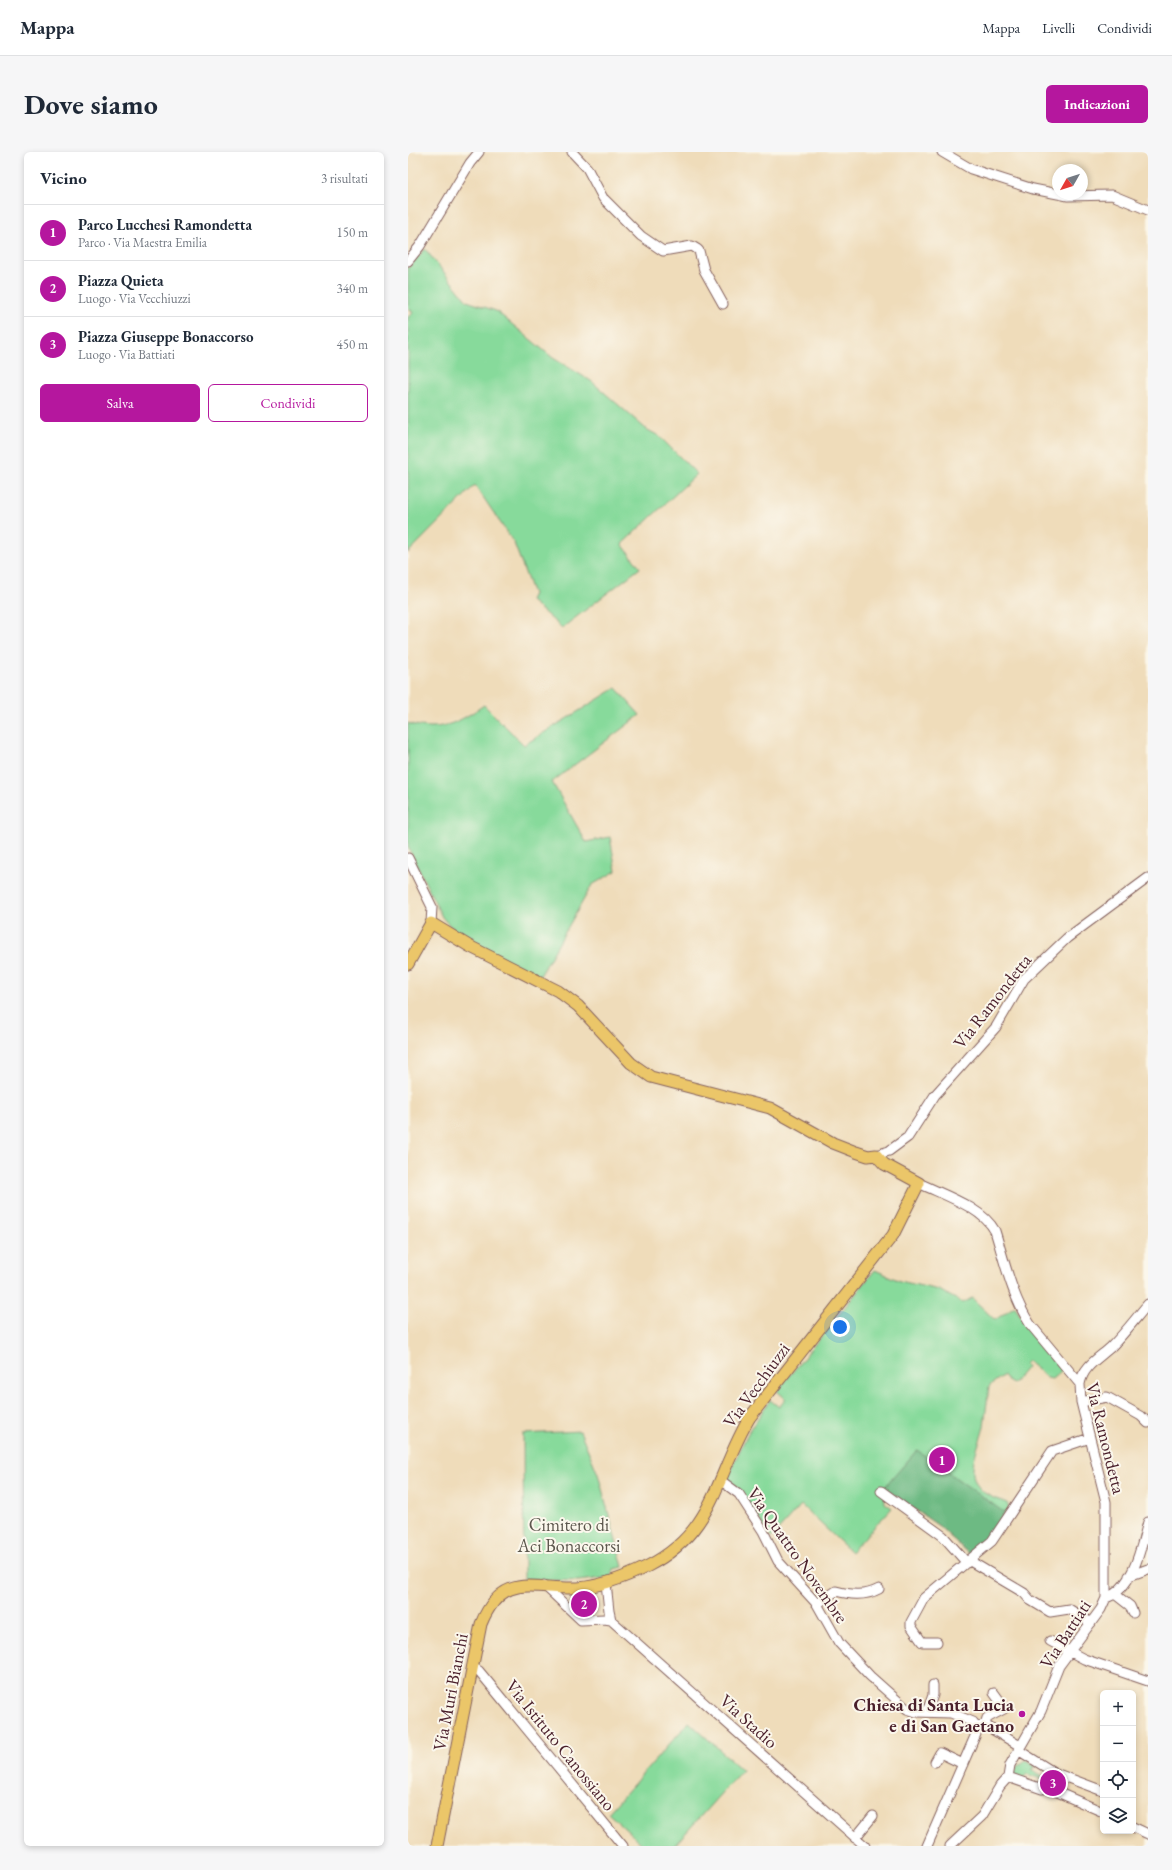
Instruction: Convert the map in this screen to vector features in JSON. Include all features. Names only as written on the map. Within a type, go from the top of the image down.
[{"type":"main road","points":[[408,964],[431,923],[469,946],[558,991],[578,1006],[631,1063],[651,1077],[764,1106],[782,1114],[833,1143],[868,1156],[876,1156],[884,1164],[919,1183]]},
{"type":"main road","name":"Via Vecchiuzzi","points":[[594,1585],[606,1583],[647,1566],[677,1546],[693,1531],[704,1516],[737,1437],[750,1416],[893,1235],[919,1183]]},
{"type":"main road","name":"Via Muri Bianchi","points":[[437,1846],[481,1624],[488,1610],[495,1599],[509,1590],[527,1586],[544,1585],[578,1588],[594,1585]]},
{"type":"street","points":[[408,261],[420,246],[470,163],[479,152]]},
{"type":"street","points":[[572,152],[587,168],[599,194],[641,236],[663,252],[692,246],[697,249],[704,270],[723,304]]},
{"type":"street","points":[[942,152],[971,169],[1033,189],[1068,196],[1112,195],[1148,210]]},
{"type":"street","points":[[408,858],[432,907],[431,923]]},
{"type":"street","name":"Via Ramondetta","points":[[876,1156],[889,1150],[908,1137],[935,1094],[992,1032],[1024,979],[1067,938],[1148,878]]},
{"type":"street","name":"Via Ramondetta","points":[[919,1183],[978,1212],[990,1223],[1024,1314],[1030,1324],[1080,1384],[1081,1402],[1106,1502],[1106,1598]]},
{"type":"street","points":[[1080,1384],[1081,1376],[1087,1368],[1111,1346],[1148,1304]]},
{"type":"street","points":[[1081,1402],[1107,1398],[1142,1416],[1148,1423]]},
{"type":"street","points":[[937,1642],[922,1642],[911,1626],[911,1622],[924,1598],[969,1562],[992,1541],[1052,1451],[1090,1438]]},
{"type":"street","name":"Via Quattro Novembre","points":[[720,1480],[739,1494],[756,1518],[778,1561],[817,1604],[835,1637],[861,1666],[907,1709],[951,1713],[973,1722],[1019,1748],[1055,1773],[1067,1776],[1100,1790]]},
{"type":"street","points":[[881,1491],[943,1536],[969,1562],[1024,1593],[1030,1600],[1050,1612],[1069,1609],[1091,1623]]},
{"type":"street","points":[[1106,1598],[1116,1595],[1129,1576],[1139,1554],[1148,1522]]},
{"type":"street","points":[[1129,1576],[1148,1569]]},
{"type":"street","points":[[544,1585],[581,1620],[611,1620],[608,1611],[606,1583]]},
{"type":"street","points":[[572,1611],[594,1585]]},
{"type":"street","points":[[817,1604],[836,1591],[844,1594],[870,1594],[879,1589]]},
{"type":"street","points":[[1116,1595],[1130,1606],[1133,1613]]},
{"type":"street","name":"Via Battiati","points":[[950,1846],[982,1816],[1000,1786],[1008,1777],[1010,1765],[1041,1711],[1059,1666],[1091,1623],[1106,1598]]},
{"type":"street","name":"Via Stadio","points":[[611,1620],[865,1846]]},
{"type":"street","points":[[1050,1641],[1084,1659],[1148,1681]]},
{"type":"street","name":"Via Istituto Canossiano","points":[[472,1667],[479,1671],[623,1846]]},
{"type":"street","points":[[928,1712],[933,1695],[933,1685]]},
{"type":"street","points":[[927,1846],[976,1734],[987,1718],[1004,1710],[1002,1704],[994,1693]]},
{"type":"street","points":[[935,1762],[940,1753],[963,1764]]},
{"type":"street","points":[[1048,1788],[1053,1782],[1055,1773]]},
{"type":"street","points":[[1059,1793],[1058,1785],[1067,1776]]},
{"type":"street","points":[[1008,1777],[1042,1789],[1048,1788],[1100,1811]]},
{"type":"street","points":[[855,1838],[873,1816]]},
{"type":"street","points":[[1136,1828],[1148,1834]]},
{"type":"green space","points":[[425,249],[467,301],[496,311],[553,358],[591,381],[646,429],[659,436],[697,474],[622,544],[640,568],[562,628],[530,600],[533,594],[514,543],[475,485],[408,553],[408,317],[413,313],[408,306],[408,268]]},
{"type":"green space","points":[[616,688],[640,715],[552,782],[586,842],[610,837],[616,871],[592,885],[540,976],[475,944],[451,927],[442,917],[408,847],[408,723],[430,727],[448,724],[466,717],[484,705],[524,745]]},
{"type":"green space","points":[[875,1270],[900,1281],[939,1290],[963,1303],[972,1298],[995,1320],[1015,1306],[1025,1325],[1062,1370],[1052,1379],[1047,1378],[1028,1361],[1025,1364],[1027,1367],[1013,1384],[1009,1382],[1004,1375],[989,1386],[984,1426],[974,1461],[973,1475],[978,1486],[984,1493],[1007,1503],[1009,1508],[989,1537],[969,1554],[939,1526],[884,1488],[885,1503],[892,1508],[851,1552],[801,1505],[771,1538],[740,1490],[727,1478],[748,1433],[770,1400],[779,1407],[786,1399],[777,1391]]},
{"type":"green space","name":"Cimitero di Aci Bonaccorsi","points":[[580,1431],[598,1474],[623,1567],[614,1569],[611,1577],[578,1581],[524,1579],[523,1434]]},
{"type":"green space","points":[[917,1450],[1005,1513],[989,1537],[971,1553],[969,1554],[939,1526],[884,1488]]},
{"type":"green space","points":[[689,1722],[742,1770],[674,1846],[644,1846],[608,1813]]},
{"type":"green space","points":[[1026,1760],[1036,1767],[1031,1769],[1045,1778],[1052,1777],[1044,1784],[1044,1780],[1027,1774],[1023,1778],[1014,1775],[1014,1771]]},
{"type":"place","name":"Parco Lucchesi Ramondetta","points":[[942,1460]]},
{"type":"place","name":"Piazza Quieta","points":[[584,1604]]},
{"type":"place","name":"Chiesa di Santa Lucia e di San Gaetano","points":[[1022,1714]]},
{"type":"place","name":"Piazza Giuseppe Bonaccorso","points":[[1053,1783]]}]
